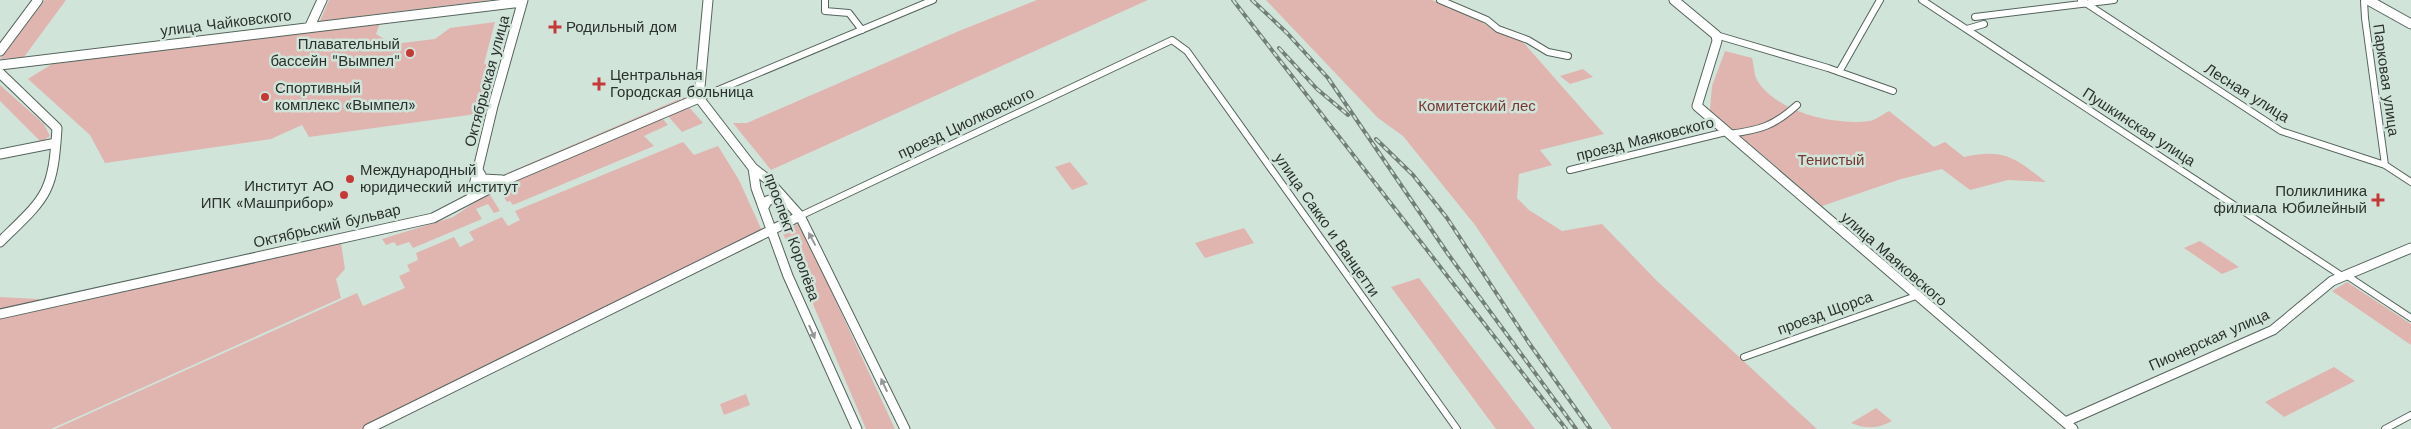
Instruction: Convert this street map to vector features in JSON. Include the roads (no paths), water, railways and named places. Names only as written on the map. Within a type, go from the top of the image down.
[{"type":"street","points":[[0,51],[38,0]]},
{"type":"street","points":[[310,26],[322,0]]},
{"type":"street","points":[[708,0],[699,98],[752,167]]},
{"type":"street","points":[[825,0],[826,11],[849,13],[862,30]]},
{"type":"street","points":[[699,98],[932,0]]},
{"type":"street","points":[[1440,0],[1486,20],[1498,29],[1528,40],[1548,52],[1568,56]]},
{"type":"street","points":[[1674,0],[1716,35],[1839,72],[1893,91]]},
{"type":"street","points":[[1839,72],[1880,0]]},
{"type":"street","name":"Пушкинская улица","points":[[1922,0],[2411,318]]},
{"type":"street","points":[[1967,30],[1984,24],[1975,17],[2083,2],[2114,0]]},
{"type":"street","points":[[2367,0],[2411,24]]},
{"type":"street","name":"Парковая улица","points":[[2367,0],[2364,1],[2365,18],[2385,165]]},
{"type":"street","name":"улица Чайковского","points":[[0,65],[523,1]]},
{"type":"street","name":"Октябрьская улица","points":[[471,198],[523,1]]},
{"type":"street","name":"Лесная улица","points":[[2083,2],[2281,131],[2385,165],[2411,182]]},
{"type":"street","name":"улица Маяковского","points":[[1716,35],[1717,41],[1697,106],[2073,429]]},
{"type":"street","name":"проезд Циолковского","points":[[773,232],[800,216],[1172,40]]},
{"type":"street","name":"улица Сакко и Ванцетти","points":[[1172,40],[1188,51],[1457,429]]},
{"type":"street","name":"улица Чайковского","points":[[0,74],[11,66],[23,62]]},
{"type":"street","points":[[0,74],[57,128],[46,194],[30,213],[0,242]]},
{"type":"street","name":"Октябрьский бульвар","points":[[0,314],[433,218],[450,211],[508,179],[699,98]]},
{"type":"street","name":"проезд Маяковского","points":[[1570,170],[1727,133],[1757,131],[1777,124],[1797,106]]},
{"type":"street","points":[[0,154],[56,143]]},
{"type":"street","name":"проспект Королёва","points":[[752,167],[767,179],[800,216],[905,429]]},
{"type":"street","name":"проспект Королёва","points":[[752,167],[756,188],[789,279],[857,429]]},
{"type":"street","points":[[478,170],[483,179],[494,181],[508,179]]},
{"type":"street","points":[[764,208],[767,201],[782,196]]},
{"type":"street","points":[[368,429],[773,232]]},
{"type":"street","name":"Пионерская улица","points":[[2065,422],[2273,330],[2324,288],[2344,275],[2411,248]]},
{"type":"street","name":"проезд Щорса","points":[[1744,357],[1916,296]]},
{"type":"street","points":[[2385,429],[2411,416]]},
{"type":"railway","points":[[1233,0],[1566,429]]},
{"type":"railway","points":[[1252,0],[1287,33],[1328,78],[1448,254],[1576,429]]},
{"type":"railway","points":[[1279,48],[1317,89],[1348,115]]},
{"type":"railway","points":[[1376,139],[1413,175],[1447,218],[1529,343],[1590,429]]},
{"type":"place","name":"Родильный дом","points":[[555,27]]},
{"type":"place","name":"Плавательный бассейн \"Вымпел\"","points":[[410,53]]},
{"type":"place","name":"Центральная Городская больница","points":[[599,84]]},
{"type":"place","name":"Спортивный комплекс «Вымпел»","points":[[265,97]]},
{"type":"place","name":"Международный юридический институт","points":[[350,179]]},
{"type":"place","name":"Институт АО ИПК «Машприбор»","points":[[344,195]]},
{"type":"place","name":"Поликлиника филиала Юбилейный","points":[[2378,200]]},
{"type":"park label","name":"Комитетский лес","points":[[1477,106]]},
{"type":"park label","name":"Тенистый","points":[[1831,160]]}]
